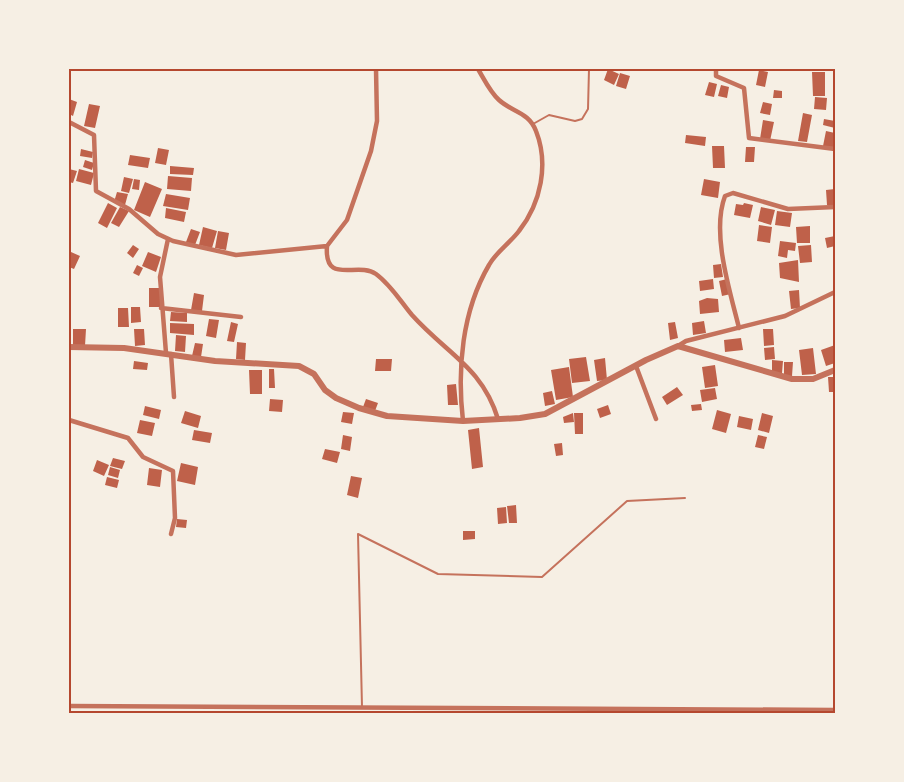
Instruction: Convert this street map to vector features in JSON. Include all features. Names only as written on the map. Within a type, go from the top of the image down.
[{"type":"street","points":[[376,69],[377,122],[371,152],[347,220],[327,246],[328,258],[336,269],[365,270],[375,273],[413,316],[462,361],[490,395],[498,419]]},
{"type":"street","points":[[464,421],[459,386],[472,305],[489,264],[520,231],[537,198],[543,170],[538,138],[533,124],[524,114],[496,98],[478,69]]},
{"type":"street","points":[[716,69],[716,76],[744,88],[749,138],[835,149]]},
{"type":"street","points":[[69,122],[94,135],[96,191],[129,209],[158,234],[236,255],[327,246]]},
{"type":"street","points":[[740,328],[724,265],[721,231],[725,196],[733,193],[788,209],[835,207]]},
{"type":"street","points":[[168,238],[160,277],[161,308],[174,397]]},
{"type":"street","points":[[69,347],[168,353],[215,361],[299,366],[314,374],[325,390],[336,398],[387,416],[464,421],[520,418],[557,409],[686,341],[785,316],[835,291]]},
{"type":"street","points":[[161,308],[241,318]]},
{"type":"street","points":[[678,346],[792,380],[813,379],[835,370]]},
{"type":"street","points":[[636,366],[656,419]]},
{"type":"street","points":[[69,420],[128,438],[143,457],[173,471],[175,518],[171,534]]},
{"type":"street","points":[[69,706],[835,710]]},
{"type":"street","points":[[76,706],[76,713]]},
{"type":"lane","points":[[533,124],[549,115],[575,121],[582,119],[588,109],[589,69]]},
{"type":"lane","points":[[362,707],[358,534],[438,574],[542,577],[627,501],[685,498]]},
{"type":"building","points":[[608,69],[619,74],[614,85],[604,80]]},
{"type":"building","points":[[759,70],[768,72],[765,87],[756,85]]},
{"type":"building","points":[[812,72],[825,72],[825,96],[813,96]]},
{"type":"building","points":[[620,73],[630,76],[626,89],[616,86]]},
{"type":"building","points":[[709,82],[717,84],[714,97],[705,95]]},
{"type":"building","points":[[721,85],[729,87],[727,98],[718,96]]},
{"type":"building","points":[[774,90],[782,91],[782,98],[773,98]]},
{"type":"building","points":[[815,97],[827,98],[826,110],[814,109]]},
{"type":"building","points":[[69,99],[77,102],[73,116],[69,114]]},
{"type":"building","points":[[763,102],[772,104],[770,115],[760,113]]},
{"type":"building","points":[[89,104],[100,106],[95,128],[84,126]]},
{"type":"building","points":[[803,113],[812,115],[807,142],[798,141]]},
{"type":"building","points":[[824,119],[835,121],[835,128],[823,125]]},
{"type":"building","points":[[763,120],[774,122],[770,141],[760,139]]},
{"type":"building","points":[[826,131],[835,133],[835,149],[823,146]]},
{"type":"building","points":[[686,135],[706,137],[705,146],[685,143]]},
{"type":"building","points":[[712,146],[724,146],[725,168],[713,168]]},
{"type":"building","points":[[746,147],[755,147],[754,162],[745,162]]},
{"type":"building","points":[[158,148],[169,150],[166,165],[155,163]]},
{"type":"building","points":[[81,149],[93,152],[92,158],[80,156]]},
{"type":"building","points":[[130,155],[150,158],[148,168],[128,165]]},
{"type":"building","points":[[85,160],[94,163],[92,170],[83,167]]},
{"type":"building","points":[[170,166],[194,168],[193,175],[170,174]]},
{"type":"building","points":[[69,169],[77,171],[73,183],[69,182]]},
{"type":"building","points":[[79,169],[94,173],[91,185],[76,181]]},
{"type":"building","points":[[168,176],[192,178],[191,191],[167,189]]},
{"type":"building","points":[[124,177],[133,179],[129,193],[121,191]]},
{"type":"building","points":[[134,179],[140,180],[139,190],[132,189]]},
{"type":"building","points":[[704,179],[720,182],[718,198],[701,195]]},
{"type":"building","points":[[145,182],[162,189],[150,217],[134,210]]},
{"type":"building","points":[[835,189],[835,205],[827,205],[826,190]]},
{"type":"building","points":[[117,192],[128,194],[125,205],[114,202]]},
{"type":"building","points":[[166,194],[190,198],[188,210],[163,206]]},
{"type":"building","points":[[108,203],[117,208],[107,228],[98,223]]},
{"type":"building","points":[[744,203],[753,205],[750,218],[734,215],[736,204],[743,205]]},
{"type":"building","points":[[120,207],[129,211],[119,227],[111,223]]},
{"type":"building","points":[[761,207],[775,210],[771,225],[758,221]]},
{"type":"building","points":[[166,208],[186,212],[184,222],[165,218]]},
{"type":"building","points":[[777,211],[792,213],[790,227],[775,225]]},
{"type":"building","points":[[759,225],[772,227],[770,243],[757,241]]},
{"type":"building","points":[[810,226],[810,243],[797,243],[796,227]]},
{"type":"building","points":[[203,227],[217,231],[212,248],[199,245]]},
{"type":"building","points":[[191,229],[200,232],[195,245],[186,242]]},
{"type":"building","points":[[218,231],[229,233],[226,250],[215,248]]},
{"type":"building","points":[[835,236],[835,246],[827,248],[825,238]]},
{"type":"building","points":[[780,241],[796,243],[795,251],[788,250],[787,258],[778,256]]},
{"type":"building","points":[[133,245],[139,249],[133,258],[127,253]]},
{"type":"building","points":[[811,245],[812,262],[800,263],[798,246]]},
{"type":"building","points":[[71,252],[80,256],[74,269],[69,267]]},
{"type":"building","points":[[148,252],[161,257],[156,272],[142,266]]},
{"type":"building","points":[[798,260],[799,282],[780,278],[779,263]]},
{"type":"building","points":[[721,264],[723,277],[714,278],[713,265]]},
{"type":"building","points":[[137,265],[143,268],[139,276],[133,273]]},
{"type":"building","points":[[713,279],[714,289],[700,291],[699,281]]},
{"type":"building","points":[[727,279],[731,294],[722,296],[719,281]]},
{"type":"building","points":[[149,288],[160,288],[160,307],[149,307]]},
{"type":"building","points":[[799,290],[800,308],[791,309],[789,291]]},
{"type":"building","points":[[194,293],[204,295],[202,311],[191,310]]},
{"type":"building","points":[[707,298],[718,299],[719,312],[700,314],[699,301]]},
{"type":"building","points":[[131,307],[140,307],[141,322],[131,323]]},
{"type":"building","points":[[118,308],[128,308],[129,327],[118,327]]},
{"type":"building","points":[[171,312],[187,313],[187,322],[170,321]]},
{"type":"building","points":[[209,319],[219,320],[216,338],[206,336]]},
{"type":"building","points":[[704,321],[706,333],[693,335],[692,323]]},
{"type":"building","points":[[231,322],[238,324],[234,342],[227,341]]},
{"type":"building","points":[[675,322],[678,338],[670,340],[668,323]]},
{"type":"building","points":[[170,323],[194,324],[194,335],[170,333]]},
{"type":"building","points":[[73,329],[86,329],[85,346],[73,346]]},
{"type":"building","points":[[134,329],[144,329],[145,345],[135,346]]},
{"type":"building","points":[[763,329],[773,329],[774,345],[764,346]]},
{"type":"building","points":[[176,335],[186,336],[185,352],[175,351]]},
{"type":"building","points":[[741,338],[743,350],[725,352],[724,340]]},
{"type":"building","points":[[237,342],[246,343],[245,360],[236,359]]},
{"type":"building","points":[[195,343],[203,344],[201,357],[192,356]]},
{"type":"building","points":[[835,345],[835,363],[826,366],[821,350]]},
{"type":"building","points":[[774,347],[775,359],[765,360],[764,348]]},
{"type":"building","points":[[813,348],[816,374],[802,375],[799,350]]},
{"type":"building","points":[[586,357],[590,381],[572,383],[569,359]]},
{"type":"building","points":[[605,358],[607,380],[597,381],[594,360]]},
{"type":"building","points":[[376,359],[392,359],[391,371],[375,371]]},
{"type":"building","points":[[772,360],[783,361],[782,373],[772,373]]},
{"type":"building","points":[[134,361],[148,363],[147,370],[133,369]]},
{"type":"building","points":[[784,362],[793,362],[792,376],[784,376]]},
{"type":"building","points":[[715,365],[718,386],[705,388],[702,367]]},
{"type":"building","points":[[569,367],[573,397],[556,400],[551,370]]},
{"type":"building","points":[[269,369],[274,369],[275,388],[269,388]]},
{"type":"building","points":[[249,370],[262,370],[262,394],[250,394]]},
{"type":"building","points":[[828,377],[835,377],[835,392],[829,392]]},
{"type":"building","points":[[456,384],[458,405],[448,405],[447,385]]},
{"type":"building","points":[[677,387],[683,395],[667,405],[662,397]]},
{"type":"building","points":[[715,388],[717,399],[702,402],[700,390]]},
{"type":"building","points":[[552,391],[555,404],[545,406],[543,393]]},
{"type":"building","points":[[270,399],[283,400],[282,412],[269,411]]},
{"type":"building","points":[[366,399],[378,403],[375,411],[363,407]]},
{"type":"building","points":[[701,404],[702,410],[692,411],[691,405]]},
{"type":"building","points":[[608,405],[611,414],[600,418],[597,409]]},
{"type":"building","points":[[145,406],[161,410],[159,419],[143,415]]},
{"type":"building","points":[[717,410],[731,414],[726,433],[712,429]]},
{"type":"building","points":[[185,411],[201,416],[198,428],[181,423]]},
{"type":"building","points":[[343,412],[354,413],[352,424],[341,422]]},
{"type":"building","points":[[573,413],[574,422],[564,423],[563,417]]},
{"type":"building","points":[[574,413],[583,413],[583,434],[575,434]]},
{"type":"building","points":[[762,413],[773,416],[769,433],[758,430]]},
{"type":"building","points":[[739,416],[753,419],[751,430],[737,427]]},
{"type":"building","points":[[140,420],[155,423],[152,436],[137,433]]},
{"type":"building","points":[[479,428],[483,467],[472,469],[468,430]]},
{"type":"building","points":[[194,430],[212,433],[210,443],[192,440]]},
{"type":"building","points":[[343,435],[352,437],[350,451],[341,449]]},
{"type":"building","points":[[758,435],[767,437],[764,449],[755,447]]},
{"type":"building","points":[[562,443],[563,455],[556,456],[554,444]]},
{"type":"building","points":[[325,449],[340,452],[337,463],[322,459]]},
{"type":"building","points":[[113,458],[125,461],[122,469],[110,466]]},
{"type":"building","points":[[97,460],[109,465],[104,476],[93,471]]},
{"type":"building","points":[[181,463],[198,467],[195,485],[177,481]]},
{"type":"building","points":[[110,467],[120,470],[118,478],[108,475]]},
{"type":"building","points":[[149,468],[162,470],[160,487],[147,485]]},
{"type":"building","points":[[351,476],[362,478],[358,498],[347,495]]},
{"type":"building","points":[[107,477],[119,480],[117,488],[105,485]]},
{"type":"building","points":[[516,505],[517,523],[509,523],[507,506]]},
{"type":"building","points":[[506,507],[507,523],[498,524],[497,508]]},
{"type":"building","points":[[177,519],[187,520],[186,528],[176,527]]},
{"type":"building","points":[[463,531],[475,531],[475,539],[463,540]]}]
